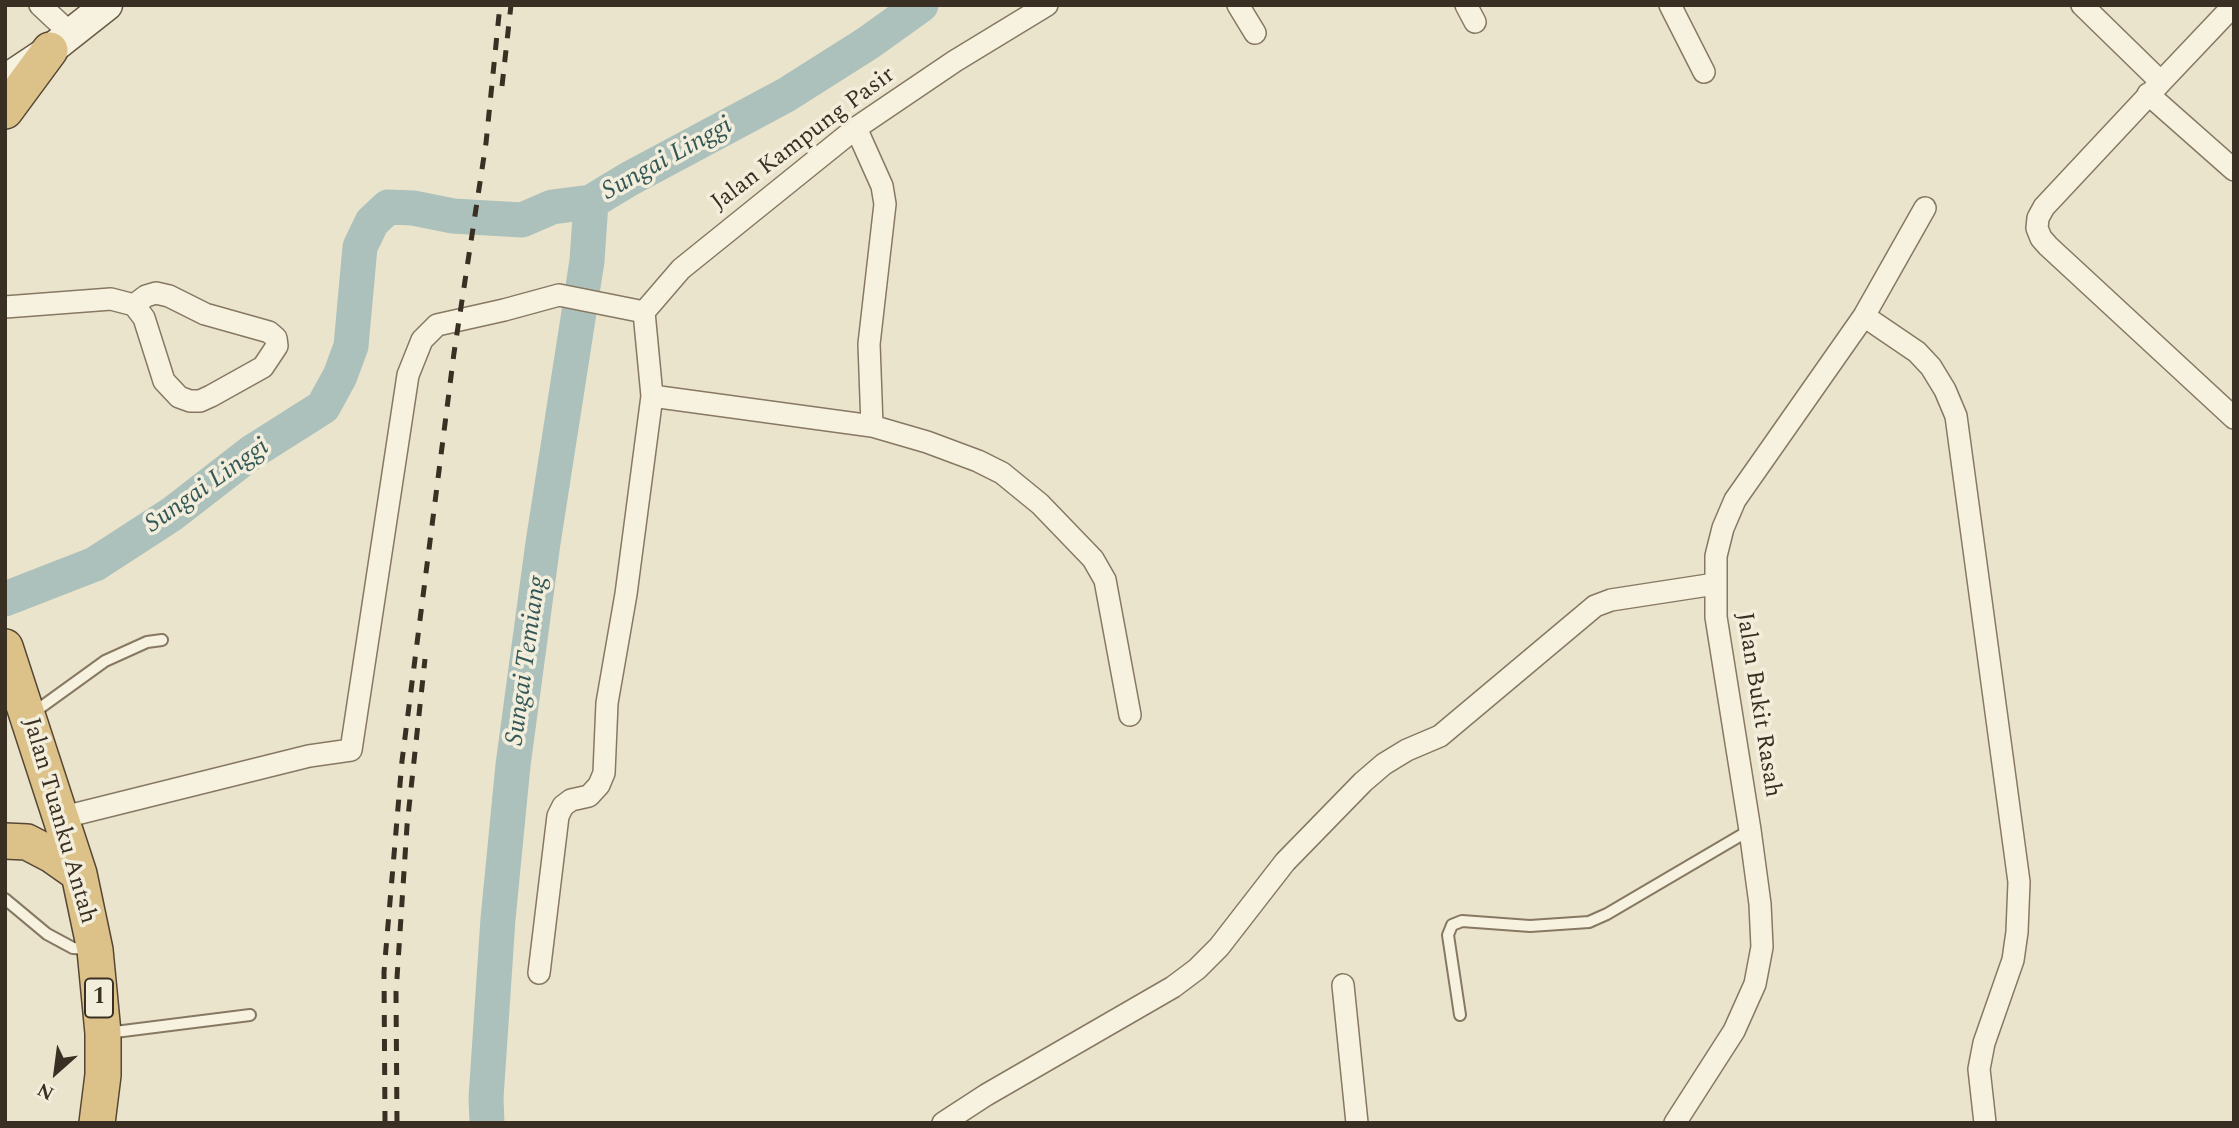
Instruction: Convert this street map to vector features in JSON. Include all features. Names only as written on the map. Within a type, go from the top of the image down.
[{"type":"highway","points":[[5,111],[61,42]]},
{"type":"highway","name":"Jalan Tuanku Antah","points":[[5,647],[79,874],[95,950],[103,1033],[103,1074],[97,1123]]},
{"type":"highway","points":[[5,841],[27,842],[79,874]]},
{"type":"main road","points":[[5,80],[61,42],[107,5]]},
{"type":"street","points":[[40,5],[61,42]]},
{"type":"street","name":"Jalan Kampung Pasir","points":[[644,313],[681,269],[856,128],[955,61],[1046,5]]},
{"type":"street","points":[[1238,5],[1255,33]]},
{"type":"street","points":[[1670,5],[1704,72]]},
{"type":"street","points":[[2082,5],[2155,88],[2234,170]]},
{"type":"street","points":[[2234,5],[2044,207],[2038,218],[2037,228],[2048,246],[2234,418]]},
{"type":"street","points":[[856,128],[881,186],[885,204],[869,344],[872,426]]},
{"type":"street","name":"Jalan Bukit Rasah","points":[[1675,1123],[1734,1031],[1755,984],[1762,947],[1750,830],[1716,617],[1716,556],[1723,528],[1735,500],[1864,316],[1924,208]]},
{"type":"street","points":[[5,307],[111,299],[134,305],[144,318],[164,381],[179,397],[190,401],[200,401],[211,396],[263,367],[277,346],[276,338],[269,332],[205,314],[169,296],[156,293],[146,296],[134,305]]},
{"type":"street","points":[[61,818],[309,756],[351,750],[408,374],[422,341],[437,325],[559,295],[644,313],[652,396],[626,594],[607,703],[604,773],[599,785],[589,796],[571,800],[563,806],[558,816],[539,973]]},
{"type":"street","points":[[1864,316],[1917,352],[1931,367],[1956,416],[2019,882],[2013,960],[1984,1043],[1979,1069],[1984,1123]]},
{"type":"street","points":[[652,396],[872,426],[927,442],[1002,473],[1040,504],[1093,559],[1105,580],[1130,715]]},
{"type":"street","points":[[943,1123],[986,1095],[1174,987],[1219,947],[1285,862],[1363,782],[1384,764],[1407,750],[1440,736],[1580,616],[1611,600],[1715,584]]},
{"type":"street","points":[[1343,985],[1354,1122]]},
{"type":"lane","points":[[24,706],[105,661],[147,642],[162,640]]},
{"type":"lane","points":[[1460,1015],[1448,935],[1452,925],[1462,921],[1530,926],[1589,922],[1750,830]]},
{"type":"lane","points":[[5,899],[47,934],[73,948],[95,950]]},
{"type":"lane","points":[[103,1033],[250,1015]]},
{"type":"waterway","name":"Sungai Linggi","points":[[5,599],[95,564],[172,514],[252,452],[323,407],[340,376],[351,346],[360,247],[372,222],[388,207],[413,208],[453,216],[522,220],[552,207],[591,202],[786,95],[868,43],[921,5]]},
{"type":"waterway","name":"Sungai Temiang","points":[[487,1123],[486,1098],[498,919],[513,765],[543,543],[587,261],[591,202]]},
{"type":"railway","points":[[385,1123],[384,972],[402,761],[454,353],[486,143],[500,5]]},
{"type":"railway","points":[[502,86],[511,5]]},
{"type":"railway","points":[[397,1123],[396,993],[407,826],[425,659]]}]
